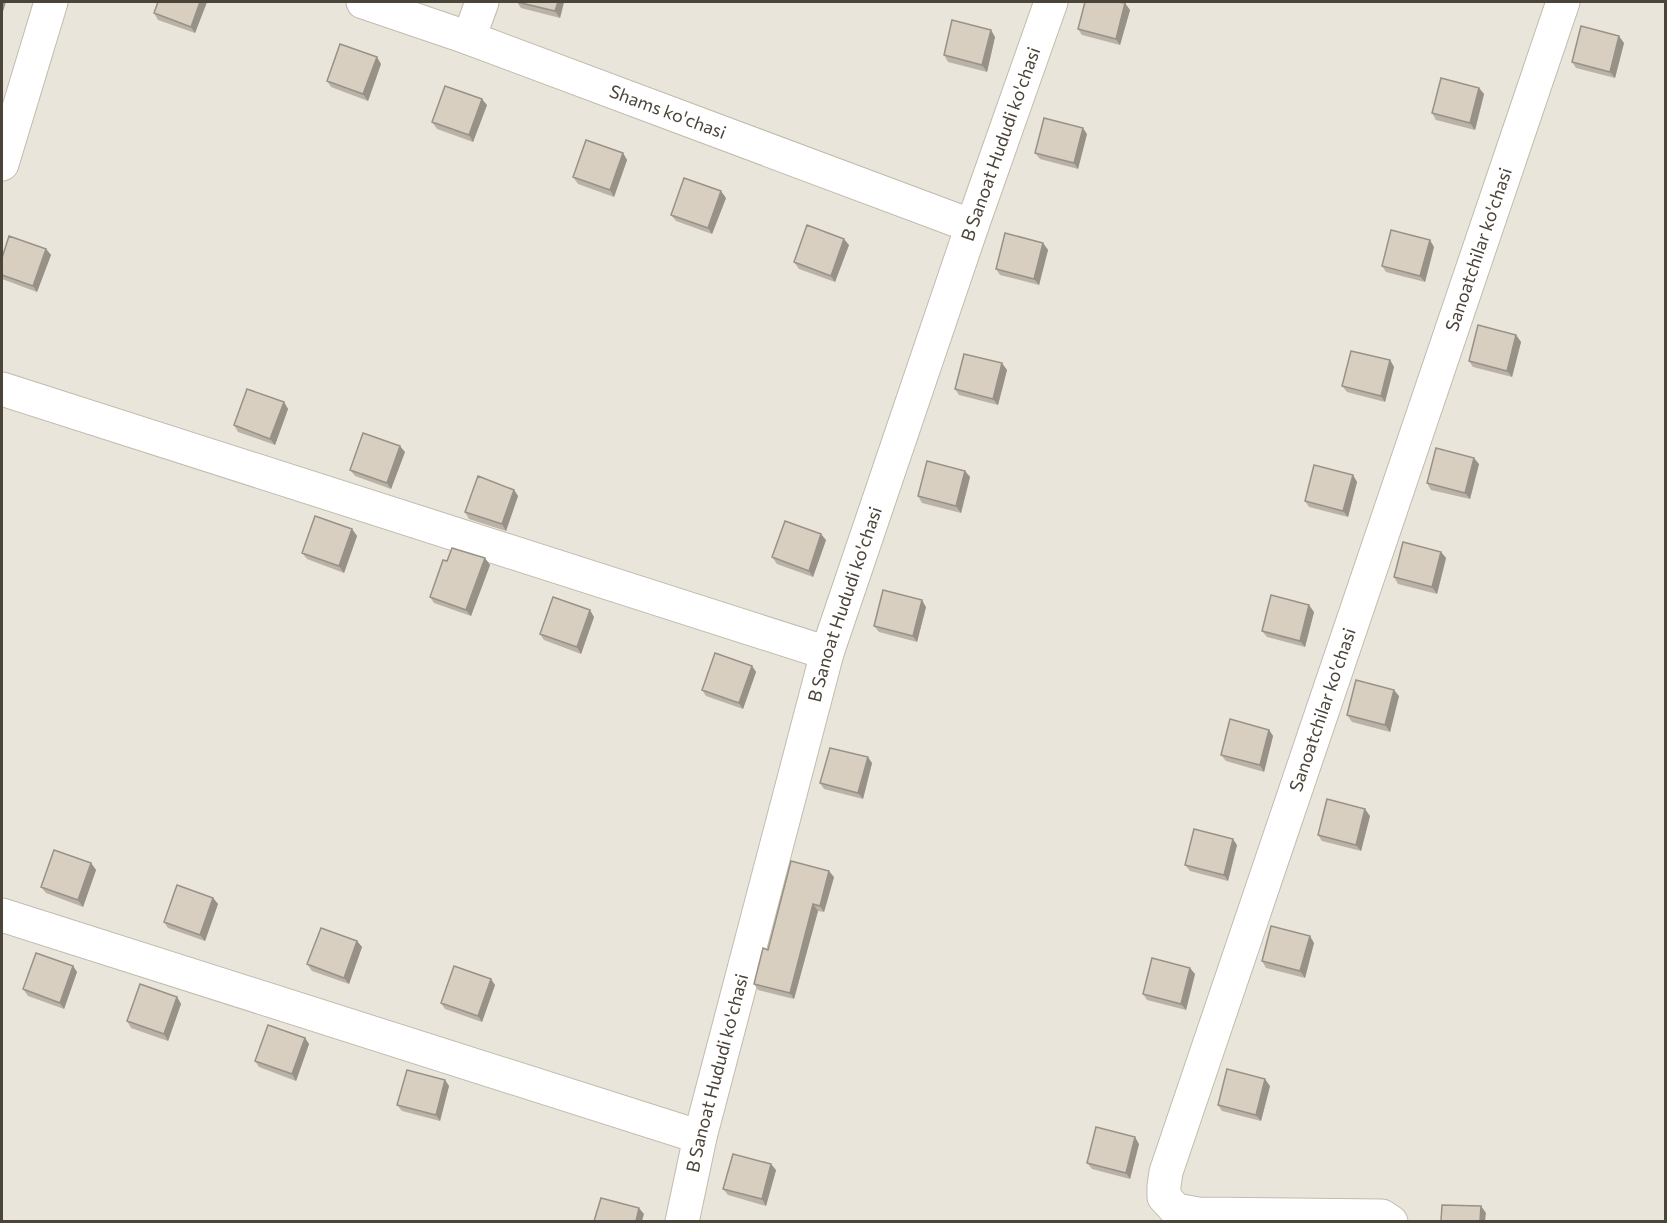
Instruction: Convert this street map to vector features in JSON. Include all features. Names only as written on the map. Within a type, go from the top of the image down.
[{"type":"street","points":[[2,164],[51,2]]},
{"type":"street","name":"Shams ko'chasi","points":[[363,2],[469,38],[972,226]]},
{"type":"street","points":[[469,38],[482,2]]},
{"type":"street","name":"B Sanoat Hududi ko'chasi","points":[[682,1221],[700,1137],[827,653],[972,226],[1051,2]]},
{"type":"street","name":"Sanoatchilar ko'chasi","points":[[1391,1221],[1382,1216],[1198,1215],[1176,1210],[1164,1197],[1164,1186],[1170,1160],[1563,2]]},
{"type":"street","points":[[2,389],[827,653]]},
{"type":"street","points":[[2,915],[700,1137]]},
{"type":"shaded area","points":[[2,2],[1665,2],[1665,1221],[2,1221]]},
{"type":"building","points":[[158,2],[200,2],[191,27],[154,13]]},
{"type":"building","points":[[517,2],[558,2],[555,11]]},
{"type":"building","points":[[1085,2],[1125,3],[1116,39],[1078,29]]},
{"type":"building","points":[[952,20],[991,30],[982,65],[944,55]]},
{"type":"building","points":[[1581,26],[1619,36],[1610,72],[1572,62]]},
{"type":"building","points":[[340,44],[377,57],[363,94],[327,81]]},
{"type":"building","points":[[1441,78],[1479,88],[1470,123],[1432,113]]},
{"type":"building","points":[[445,86],[482,99],[469,135],[432,122]]},
{"type":"building","points":[[1044,118],[1083,128],[1074,163],[1035,153]]},
{"type":"building","points":[[586,140],[623,153],[610,190],[573,177]]},
{"type":"building","points":[[684,178],[721,191],[708,228],[671,215]]},
{"type":"building","points":[[807,225],[844,239],[831,276],[794,262]]},
{"type":"building","points":[[1391,230],[1430,240],[1420,276],[1382,266]]},
{"type":"building","points":[[1005,233],[1043,243],[1034,279],[996,269]]},
{"type":"building","points":[[9,236],[46,249],[33,286],[2,275],[2,258]]},
{"type":"building","points":[[1478,325],[1516,335],[1507,371],[1469,361]]},
{"type":"building","points":[[1351,351],[1390,360],[1381,396],[1342,386]]},
{"type":"building","points":[[964,354],[1002,363],[993,399],[955,389]]},
{"type":"building","points":[[247,389],[284,402],[270,439],[234,425]]},
{"type":"building","points":[[363,433],[400,446],[387,483],[350,470]]},
{"type":"building","points":[[1436,448],[1474,458],[1465,493],[1427,483]]},
{"type":"building","points":[[927,461],[965,471],[956,506],[918,496]]},
{"type":"building","points":[[1314,465],[1353,475],[1343,511],[1305,501]]},
{"type":"building","points":[[478,476],[514,490],[502,524],[465,512]]},
{"type":"building","points":[[315,516],[352,529],[339,566],[302,553]]},
{"type":"building","points":[[785,521],[821,534],[809,571],[772,557]]},
{"type":"building","points":[[1403,542],[1441,552],[1432,587],[1394,577]]},
{"type":"building","points":[[452,548],[485,558],[466,610],[430,597],[443,560],[447,561]]},
{"type":"building","points":[[883,590],[922,600],[913,636],[874,626]]},
{"type":"building","points":[[1271,595],[1309,605],[1300,641],[1262,631]]},
{"type":"building","points":[[553,597],[590,610],[577,647],[540,634]]},
{"type":"building","points":[[715,653],[752,666],[739,703],[702,690]]},
{"type":"building","points":[[1356,680],[1394,690],[1385,725],[1347,715]]},
{"type":"building","points":[[1230,719],[1269,730],[1260,765],[1221,755]]},
{"type":"building","points":[[830,748],[868,757],[858,793],[820,783]]},
{"type":"building","points":[[1327,799],[1365,809],[1356,845],[1318,835]]},
{"type":"building","points":[[1194,829],[1233,839],[1224,875],[1185,865]]},
{"type":"building","points":[[54,850],[91,863],[78,900],[41,887]]},
{"type":"building","points":[[791,861],[829,871],[820,906],[813,904],[790,993],[754,984],[763,948],[768,950]]},
{"type":"building","points":[[177,885],[213,898],[200,935],[164,922]]},
{"type":"building","points":[[1271,926],[1310,936],[1300,971],[1262,961]]},
{"type":"building","points":[[321,928],[357,941],[344,978],[307,964]]},
{"type":"building","points":[[36,953],[73,966],[60,1003],[23,989]]},
{"type":"building","points":[[1152,958],[1190,968],[1181,1004],[1143,994]]},
{"type":"building","points":[[454,966],[491,979],[478,1016],[441,1003]]},
{"type":"building","points":[[140,984],[177,997],[164,1034],[127,1021]]},
{"type":"building","points":[[268,1025],[305,1038],[292,1074],[255,1061]]},
{"type":"building","points":[[1227,1069],[1265,1079],[1256,1115],[1218,1105]]},
{"type":"building","points":[[407,1070],[445,1080],[436,1115],[397,1105]]},
{"type":"building","points":[[1096,1127],[1135,1137],[1126,1173],[1087,1163]]},
{"type":"building","points":[[733,1154],[771,1164],[762,1199],[723,1189]]},
{"type":"building","points":[[601,1198],[639,1208],[636,1221],[594,1221]]},
{"type":"building","points":[[1442,1205],[1481,1206],[1480,1221],[1441,1221]]}]
